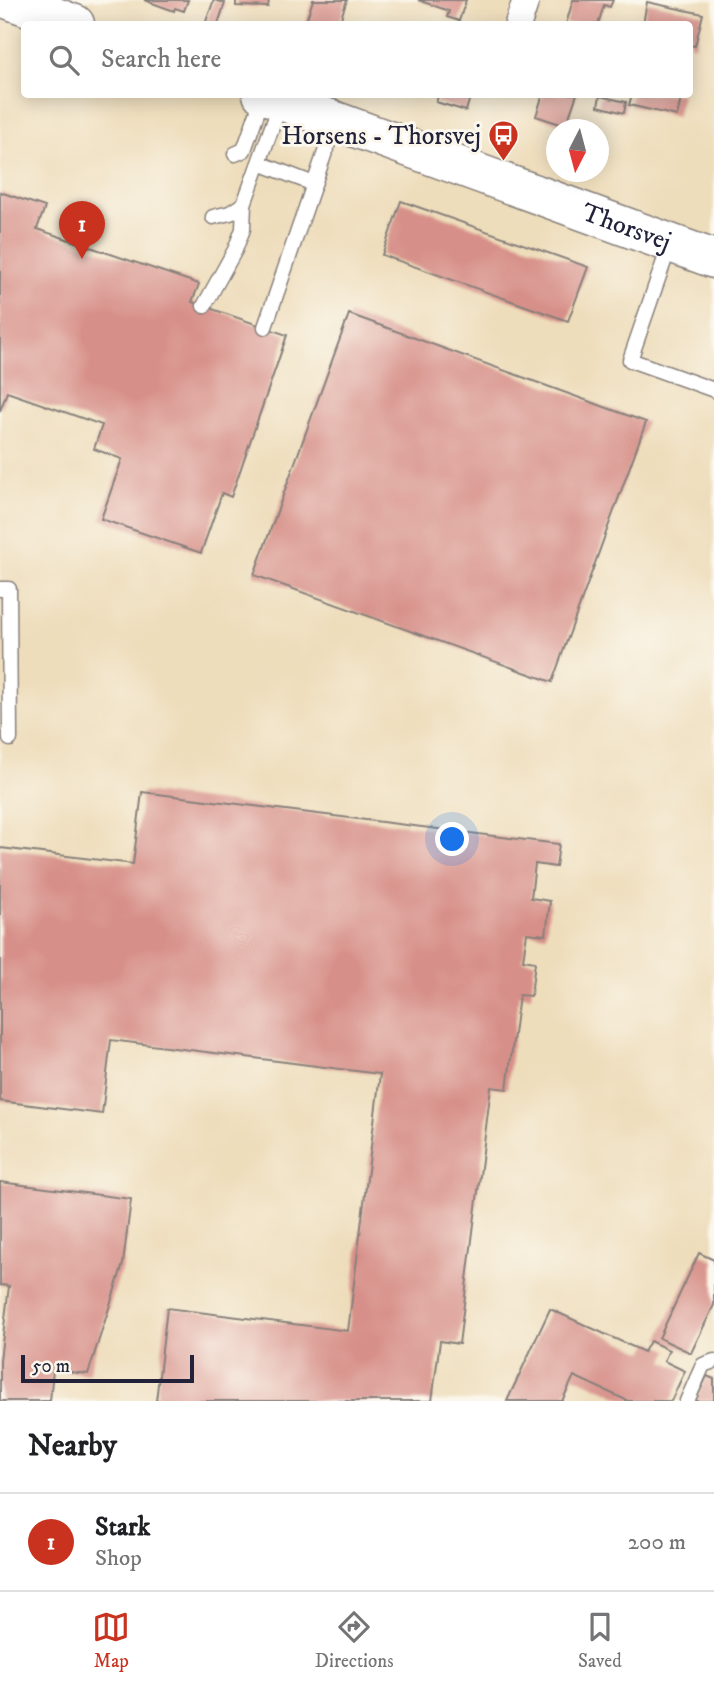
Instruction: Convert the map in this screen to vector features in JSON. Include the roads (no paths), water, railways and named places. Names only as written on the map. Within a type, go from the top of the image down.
[{"type":"street","points":[[9,0],[67,21]]},
{"type":"street","name":"Thorsvej","points":[[272,98],[714,259]]},
{"type":"lane","points":[[235,154],[244,150],[269,98]]},
{"type":"lane","points":[[204,306],[235,250],[243,229],[244,204],[259,163],[269,98]]},
{"type":"lane","points":[[265,327],[335,121]]},
{"type":"lane","points":[[259,163],[314,184]]},
{"type":"lane","points":[[213,217],[230,213],[244,204]]},
{"type":"lane","points":[[670,243],[630,360],[714,390]]},
{"type":"lane","points":[[0,589],[9,589],[10,739]]},
{"type":"lane","points":[[687,1401],[703,1365],[714,1361]]},
{"type":"place","name":"Horsens - Thorsvej","points":[[504,163]]},
{"type":"place","name":"Stark","points":[[82,259]]}]
